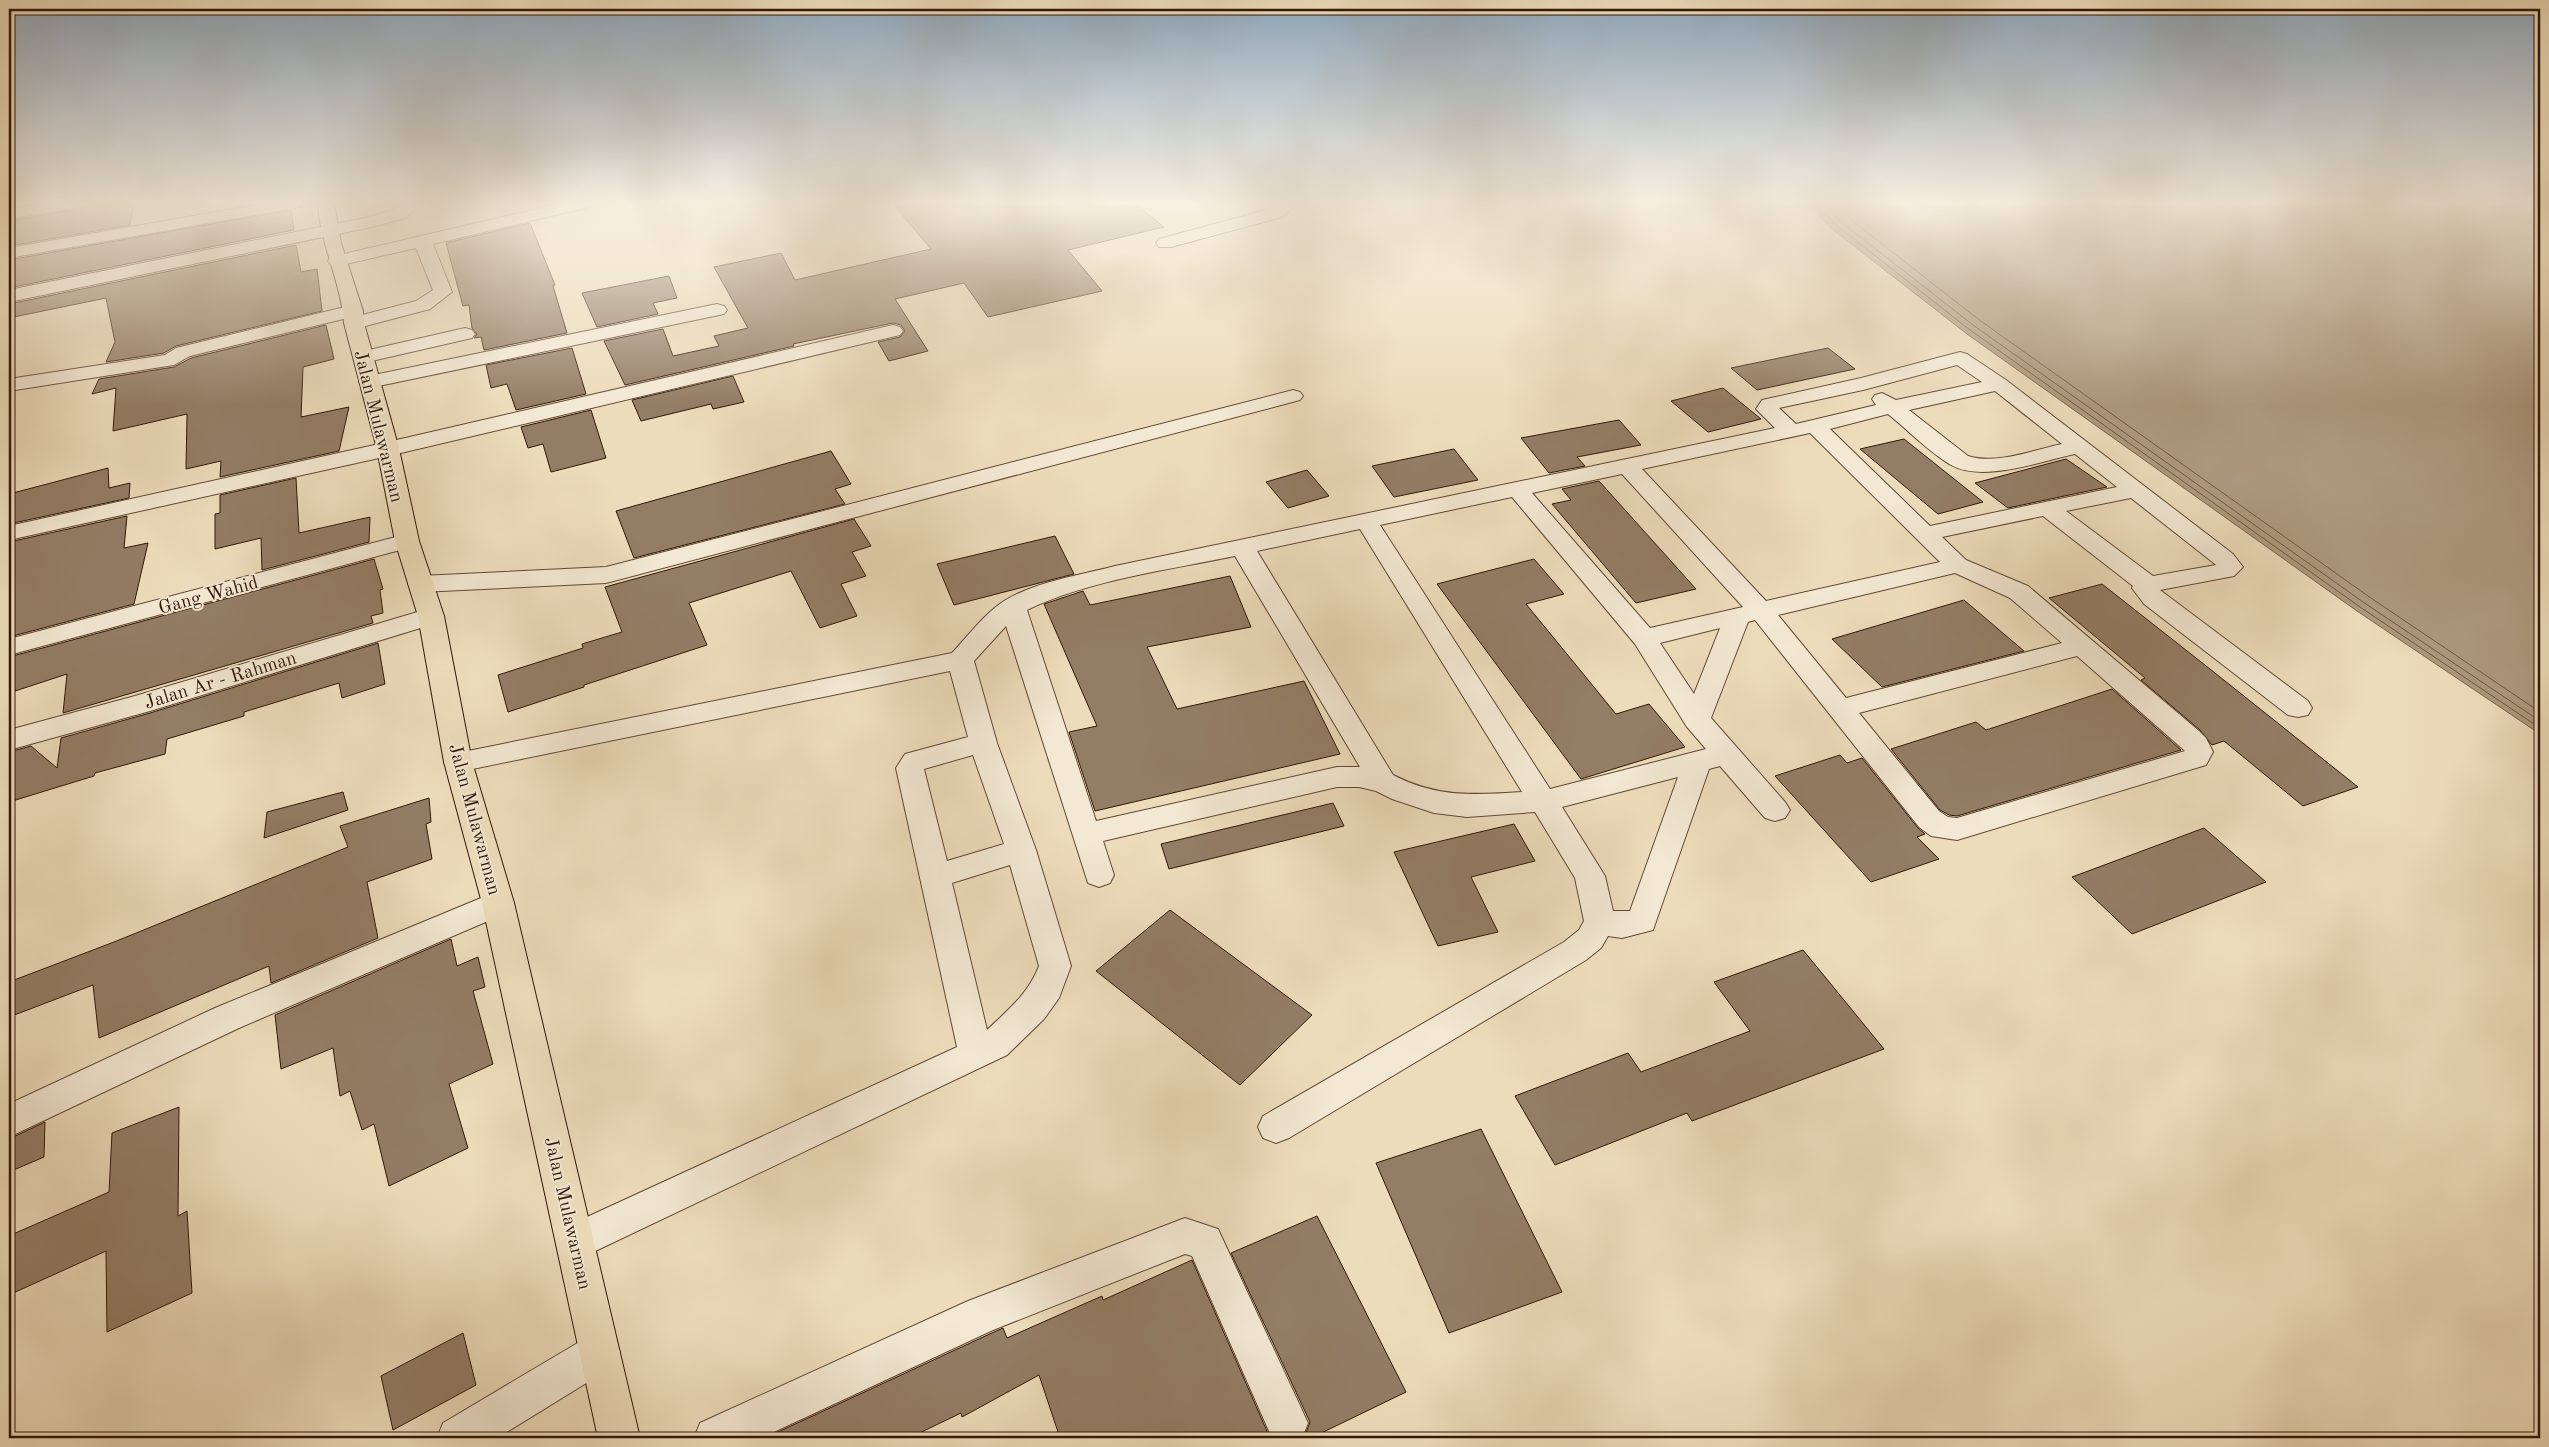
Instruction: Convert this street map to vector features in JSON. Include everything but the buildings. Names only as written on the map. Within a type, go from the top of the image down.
[{"type":"main road","name":"Jalan Mulawarman","points":[[343,271],[366,370],[390,456],[407,541],[430,616],[458,762],[498,903],[619,1438]]},
{"type":"street","points":[[9,296],[123,271]]},
{"type":"street","points":[[9,385],[174,360],[183,352],[423,305],[443,292],[434,271]]},
{"type":"street","points":[[366,370],[717,310]]},
{"type":"street","points":[[9,547],[390,456],[893,331]]},
{"type":"street","points":[[366,370],[465,334]]},
{"type":"street","points":[[1790,432],[1767,409],[1769,404],[1863,384],[1960,358],[1999,384],[2224,559],[2231,567],[2225,571],[2148,585],[2144,588],[2153,598],[2298,708]]},
{"type":"street","points":[[1863,384],[1960,460],[1974,465],[1989,466],[2078,447]]},
{"type":"street","points":[[458,762],[960,660],[994,623],[1013,607],[1038,596],[1115,574],[1628,467],[1790,432],[1892,406],[1999,384]]},
{"type":"street","points":[[420,584],[606,574],[1293,396]]},
{"type":"street","points":[[1628,467],[1749,614],[1839,709],[1928,819],[1941,828],[1956,829],[2196,758],[2199,752],[2196,745],[2019,592],[1957,565],[1815,426]]},
{"type":"street","points":[[9,533],[390,456]]},
{"type":"street","points":[[1518,490],[1644,638],[1698,720],[1775,810]]},
{"type":"street","points":[[1925,534],[2134,490]]},
{"type":"street","points":[[2048,509],[2148,585]]},
{"type":"street","points":[[1276,1127],[1575,951],[1590,939],[1600,922],[1590,876],[1366,521]]},
{"type":"street","name":"Gang Wahid","points":[[9,647],[407,541]]},
{"type":"street","points":[[1242,547],[1383,782]]},
{"type":"street","points":[[1644,638],[1957,565]]},
{"type":"street","points":[[1013,607],[1099,875]]},
{"type":"street","points":[[1698,720],[1749,614]]},
{"type":"street","name":"Jalan Ar - Rahman","points":[[9,740],[140,704],[430,616]]},
{"type":"street","points":[[1839,709],[2082,646]]},
{"type":"street","points":[[576,1242],[995,1045],[1032,1009],[1047,988],[1055,966],[1020,850],[982,743],[960,660]]},
{"type":"street","points":[[976,1054],[910,768],[915,761],[982,743]]},
{"type":"street","points":[[1087,834],[1337,777],[1359,777],[1383,782],[1402,792],[1434,802],[1467,806],[1543,801],[1727,754]]},
{"type":"street","points":[[1600,922],[1622,925],[1642,921],[1697,762]]},
{"type":"street","points":[[935,876],[1020,850]]},
{"type":"street","points":[[9,1121],[228,1018],[498,903]]},
{"type":"street","points":[[715,1438],[982,1315],[1185,1236],[1205,1242],[1287,1423]]},
{"type":"street","points":[[458,1438],[600,1352]]},
{"type":"water","points":[[1885,271],[2540,271],[2540,734],[2357,611],[1967,334]]}]
